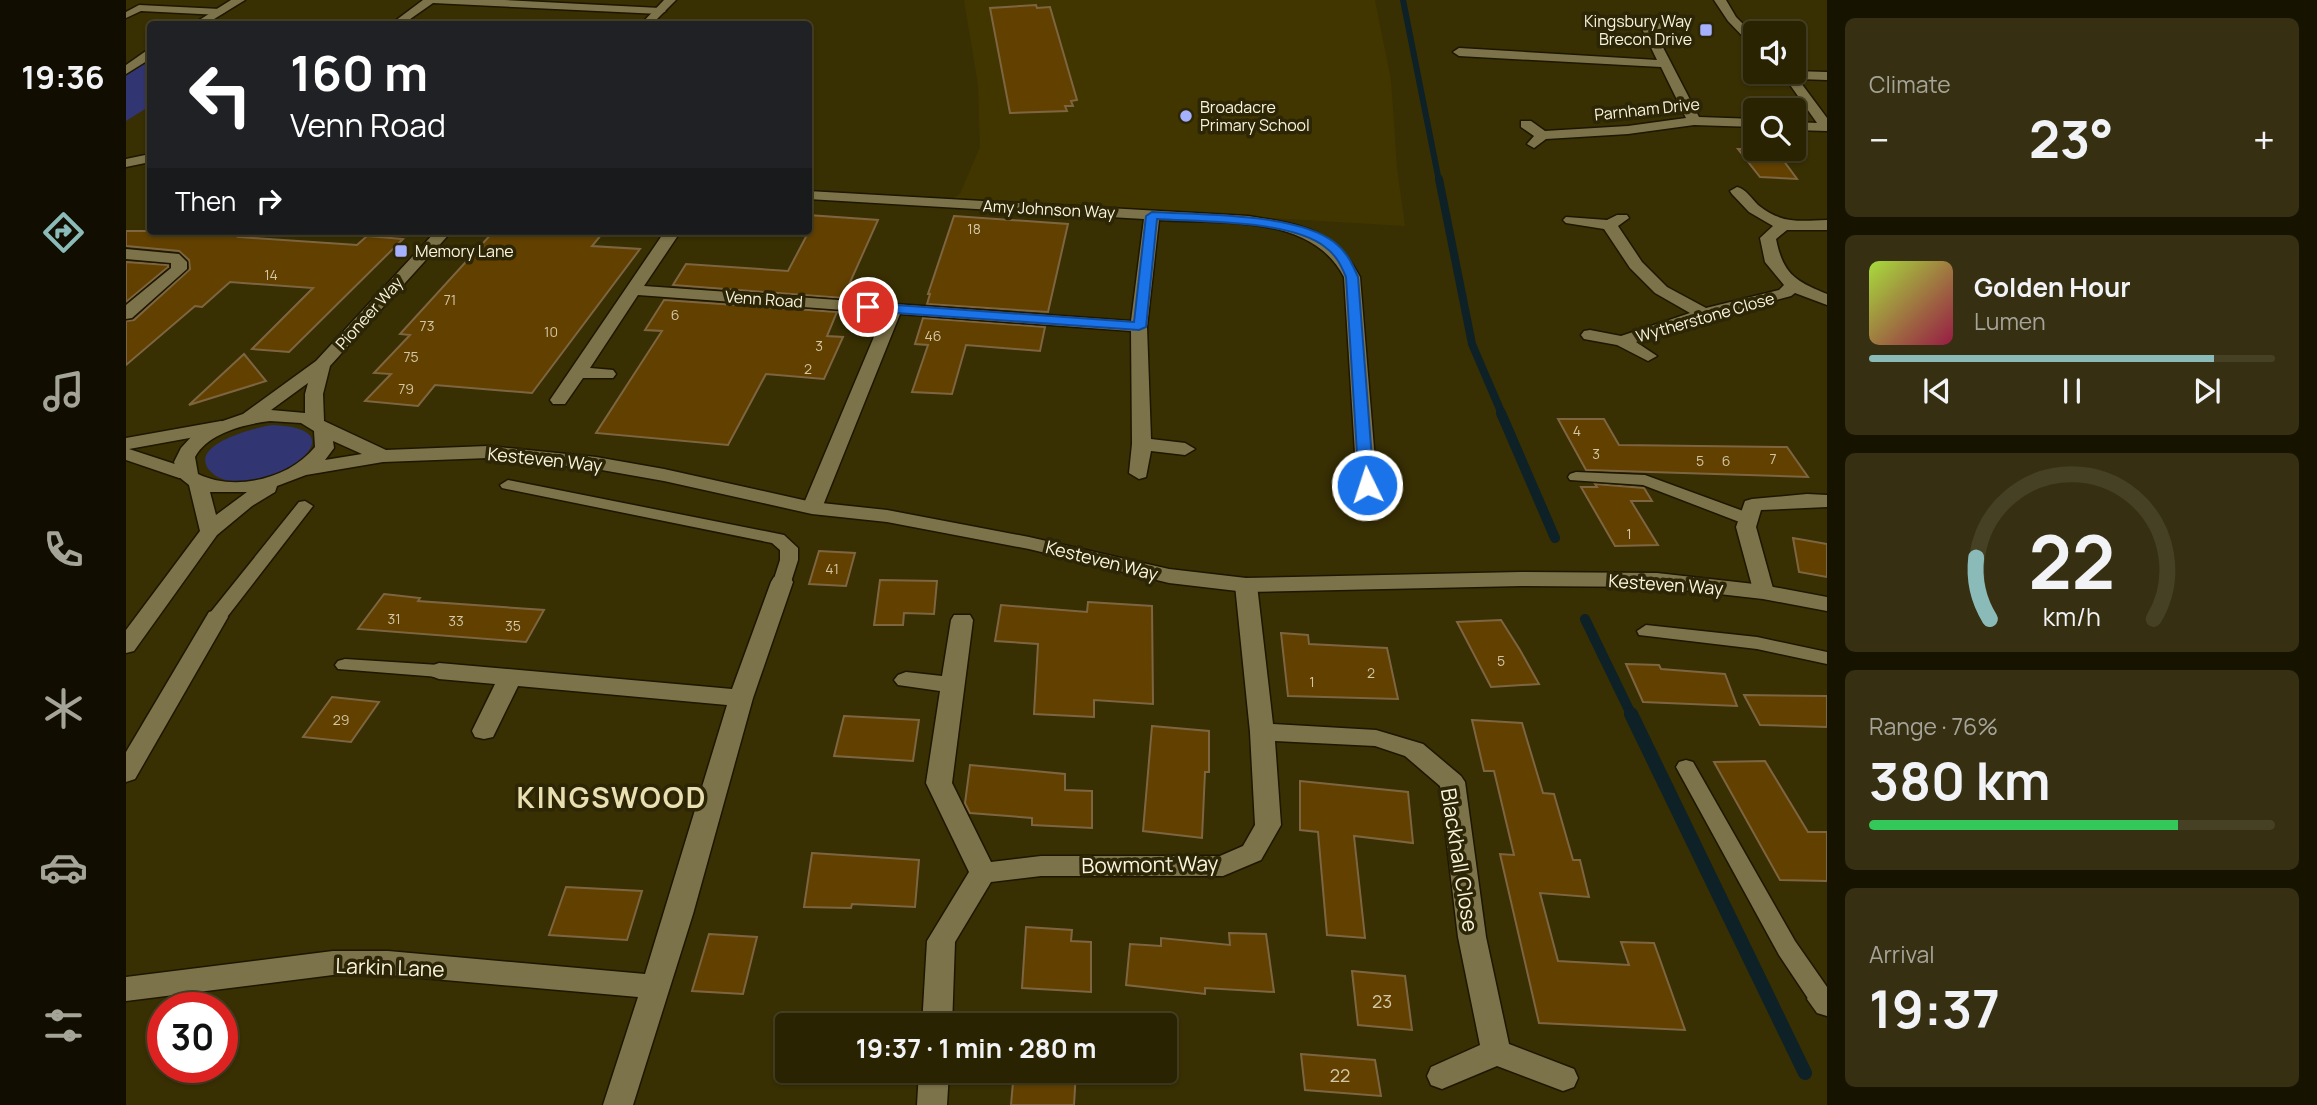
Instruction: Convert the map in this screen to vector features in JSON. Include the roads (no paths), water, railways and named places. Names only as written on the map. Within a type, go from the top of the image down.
[{"type":"street","points":[[205,21],[239,0]]},
{"type":"street","points":[[400,21],[430,0]]},
{"type":"street","points":[[436,0],[660,11]]},
{"type":"street","points":[[649,21],[670,0]]},
{"type":"street","points":[[1720,0],[1732,19],[1743,30]]},
{"type":"street","points":[[1621,20],[1647,27],[1670,24]]},
{"type":"street","points":[[1647,27],[1694,121]]},
{"type":"street","points":[[1459,52],[1498,49],[1665,64]]},
{"type":"street","points":[[126,52],[147,54]]},
{"type":"street","points":[[126,70],[147,56]]},
{"type":"street","points":[[1806,74],[1827,76]]},
{"type":"street","points":[[1796,84],[1827,127]]},
{"type":"street","name":"Parnham Drive","points":[[1525,124],[1538,140],[1694,121],[1743,123]]},
{"type":"street","points":[[1806,126],[1827,127]]},
{"type":"street","points":[[126,163],[147,159]]},
{"type":"street","points":[[1738,191],[1754,209],[1783,226],[1805,223],[1827,225]]},
{"type":"street","name":"Amy Johnson Way","points":[[812,195],[1248,221],[1297,229],[1329,243],[1345,260],[1352,277],[1367,485]]},
{"type":"street","points":[[1139,473],[1142,444],[1139,327],[1152,216]]},
{"type":"street","points":[[1571,220],[1616,221],[1636,265],[1661,290],[1703,314]]},
{"type":"street","name":"Wytherstone Close","points":[[1622,341],[1703,314],[1785,293],[1793,286],[1773,262],[1768,238],[1783,226]]},
{"type":"street","name":"Pioneer Way","points":[[244,420],[272,403],[322,365],[440,235]]},
{"type":"street","points":[[559,400],[670,235]]},
{"type":"street","points":[[126,254],[173,257],[179,262],[179,269],[170,278],[126,314]]},
{"type":"street","points":[[1793,286],[1827,300]]},
{"type":"street","name":"Venn Road","points":[[634,290],[1139,327]]},
{"type":"street","points":[[812,508],[894,309]]},
{"type":"street","name":"Wytherstone Close","points":[[1590,335],[1622,341],[1648,356]]},
{"type":"street","name":"Pioneer Way","points":[[302,470],[317,459],[325,447],[326,436],[319,426],[314,394],[322,365]]},
{"type":"street","points":[[577,372],[607,374]]},
{"type":"street","name":"Kesteven Way","points":[[244,420],[290,415],[309,419],[383,456]]},
{"type":"street","points":[[126,444],[222,427],[244,420]]},
{"type":"street","points":[[210,531],[192,479],[183,463],[189,450],[202,438],[222,427]]},
{"type":"street","points":[[1142,444],[1185,449]]},
{"type":"street","name":"Kesteven Way","points":[[302,470],[383,456],[488,452],[596,463],[812,508],[887,516],[1003,538],[1168,576],[1246,584],[1487,579],[1657,580],[1763,592],[1827,604]]},
{"type":"street","points":[[126,454],[215,488],[236,489],[282,480]]},
{"type":"street","points":[[126,646],[210,531],[245,502],[302,470]]},
{"type":"street","points":[[1763,592],[1746,527],[1752,505],[1827,501]]},
{"type":"street","points":[[618,1105],[741,698],[782,582]]},
{"type":"street","name":"Bowmont Way","points":[[983,873],[1041,866],[1223,866],[1252,853],[1268,825],[1262,732],[1246,584]]},
{"type":"street","points":[[126,773],[218,617]]},
{"type":"street","points":[[937,1013],[941,941],[983,873],[939,783],[962,620]]},
{"type":"street","points":[[439,671],[741,698]]},
{"type":"street","points":[[484,731],[510,678]]},
{"type":"street","points":[[906,680],[954,685]]},
{"type":"street","name":"Blackhall Close","points":[[1262,732],[1376,738],[1414,750],[1452,782],[1472,937],[1496,1052]]},
{"type":"street","name":"Larkin Lane","points":[[126,989],[332,963],[388,963],[655,987]]},
{"type":"street","points":[[1442,1076],[1496,1052],[1563,1078]]},
{"type":"street","points":[[932,1105],[933,1083]]},
{"type":"lane","points":[[127,15],[139,8],[220,12]]},
{"type":"lane","points":[[1576,477],[1645,480],[1748,519]]},
{"type":"lane","points":[[508,485],[592,499],[778,539],[789,548],[789,560],[782,582]]},
{"type":"lane","points":[[218,617],[305,506]]},
{"type":"lane","points":[[1646,631],[1757,643],[1827,658]]},
{"type":"lane","points":[[345,666],[439,671]]},
{"type":"lane","points":[[1686,767],[1787,948],[1824,1002]]},
{"type":"waterway","points":[[1403,0],[1439,181]]},
{"type":"waterway","points":[[1439,179],[1472,344],[1502,414]]},
{"type":"waterway","points":[[1501,413],[1555,538]]},
{"type":"waterway","points":[[1585,619],[1632,716]]},
{"type":"waterway","points":[[1631,714],[1805,1073]]},
{"type":"place","name":"Kingsbury Way Brecon Drive","points":[[1706,30]]},
{"type":"place","name":"Broadacre Primary School","points":[[1186,116]]},
{"type":"place","name":"Memory Lane","points":[[401,251]]},
{"type":"district","name":"KINGSWOOD","points":[[612,797]]}]
